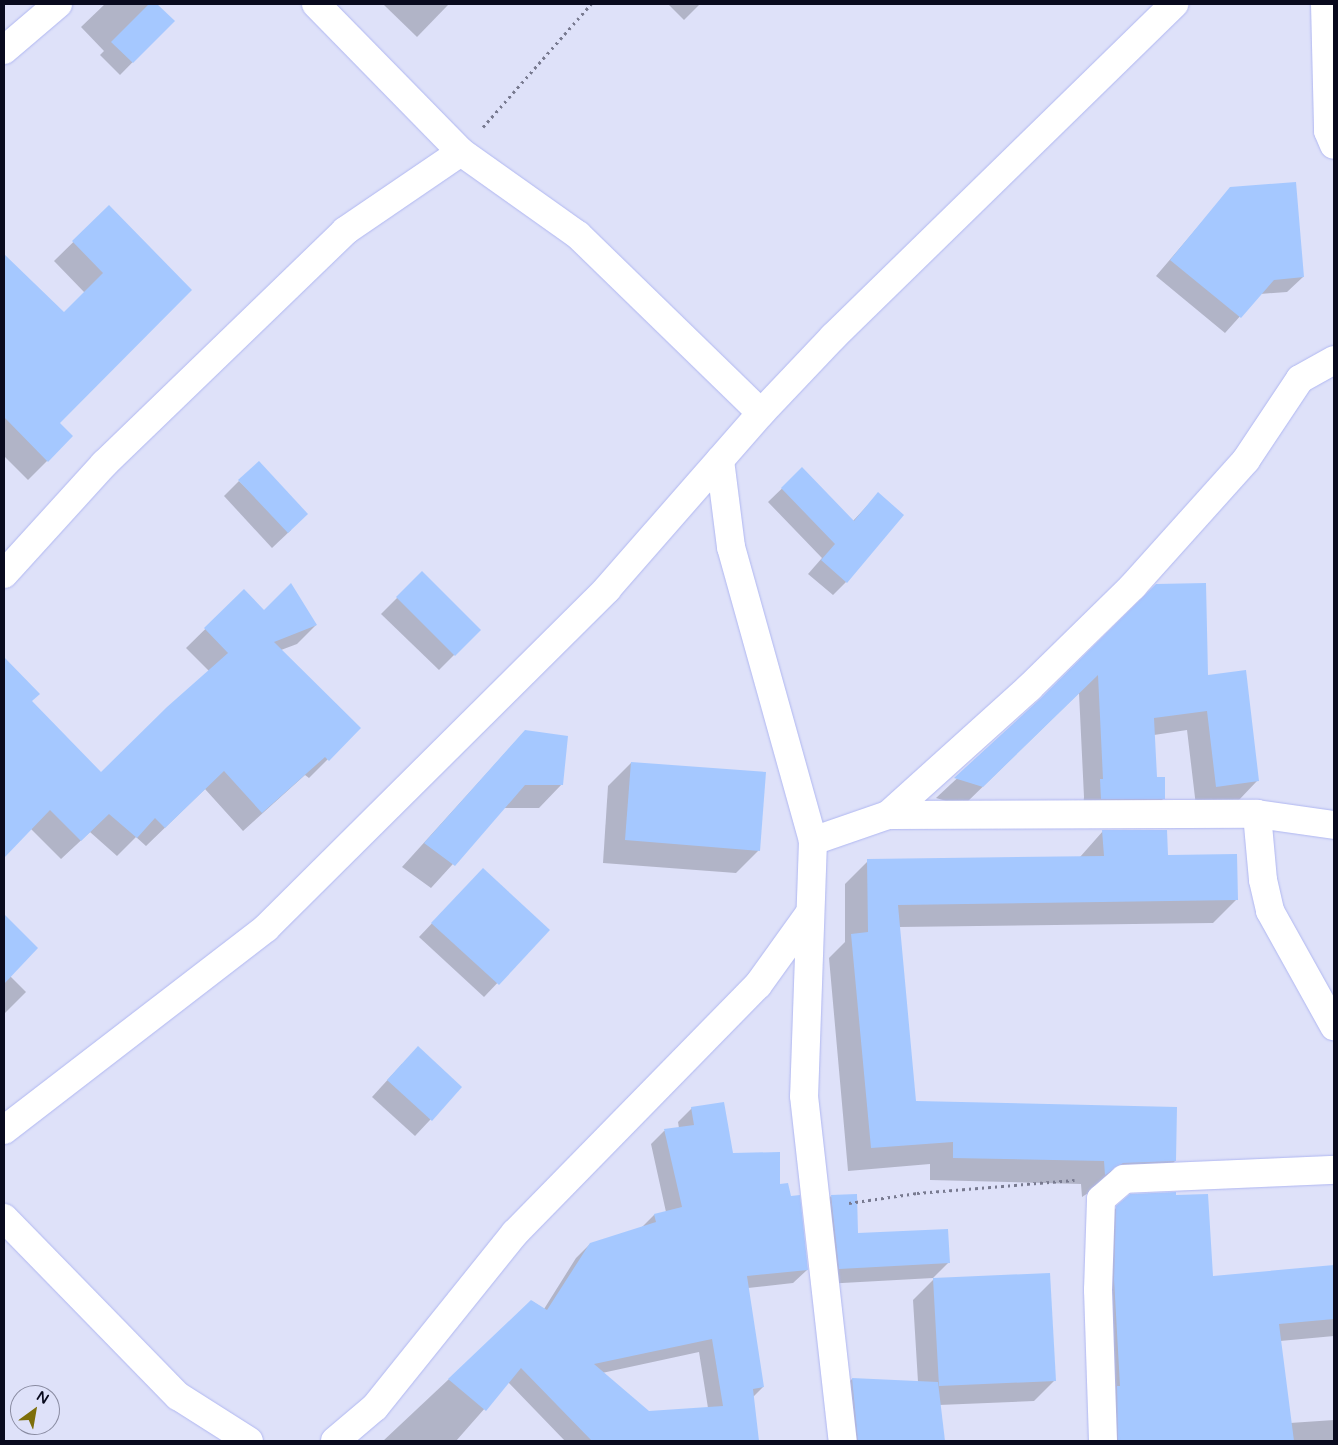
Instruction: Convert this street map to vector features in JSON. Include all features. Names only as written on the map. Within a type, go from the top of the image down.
[{"type":"street","points":[[4,50],[58,4]]},
{"type":"street","points":[[316,4],[461,152],[578,235],[760,413]]},
{"type":"street","points":[[4,1130],[266,928],[607,589],[760,413],[847,323],[1174,4]]},
{"type":"street","points":[[1325,4],[1328,131],[1334,144]]},
{"type":"street","points":[[4,574],[104,464],[345,231],[461,152]]},
{"type":"street","points":[[888,815],[1029,688],[1133,586],[1246,460],[1300,378],[1334,360]]},
{"type":"street","points":[[720,460],[731,547],[813,841],[804,1096],[842,1441]]},
{"type":"street","points":[[1257,814],[1263,880],[1270,911],[1334,1026]]},
{"type":"street","points":[[813,841],[888,815],[1257,814],[1334,825]]},
{"type":"street","points":[[335,1441],[375,1408],[515,1233],[758,985],[809,914]]},
{"type":"street","points":[[1103,1441],[1098,1290],[1101,1198],[1124,1179],[1334,1170]]},
{"type":"street","points":[[4,1218],[178,1396],[249,1441]]},
{"type":"path","points":[[461,152],[591,4]]},
{"type":"path","points":[[815,1209],[917,1193],[1048,1180],[1124,1179]]},
{"type":"building","points":[[149,4],[157,4],[175,21],[133,63],[111,42]]},
{"type":"building","points":[[1296,182],[1304,277],[1274,280],[1241,318],[1170,260],[1230,187]]},
{"type":"building","points":[[109,205],[192,290],[60,423],[73,436],[48,462],[4,417],[4,254],[64,312],[103,273],[72,241]]},
{"type":"building","points":[[259,461],[308,514],[288,533],[238,480]]},
{"type":"building","points":[[802,467],[854,521],[878,492],[904,515],[847,583],[821,560],[835,544],[781,488]]},
{"type":"building","points":[[422,571],[481,630],[455,656],[396,597]]},
{"type":"building","points":[[291,583],[317,625],[274,642],[361,728],[329,761],[325,757],[262,813],[224,771],[165,828],[155,818],[137,838],[109,814],[81,841],[50,810],[4,858],[4,657],[40,694],[32,701],[101,772],[167,707],[228,653],[204,628],[244,589],[264,610]]},
{"type":"building","points":[[1206,583],[1208,675],[1246,670],[1259,781],[1216,787],[1207,711],[1154,718],[1157,777],[1165,777],[1165,799],[1101,799],[1100,779],[1103,779],[1098,675],[983,787],[954,778],[1040,699],[1156,584]]},
{"type":"building","points":[[525,730],[568,736],[563,785],[525,785],[455,866],[424,843]]},
{"type":"building","points":[[631,762],[766,772],[760,851],[625,840]]},
{"type":"building","points":[[1102,830],[1167,830],[1168,855],[1237,854],[1238,900],[898,905],[916,1101],[1177,1107],[1176,1161],[1123,1163],[1105,1175],[1104,1161],[953,1158],[953,1142],[871,1148],[851,934],[868,932],[867,859],[1104,856]]},
{"type":"building","points":[[483,868],[550,930],[499,985],[431,923]]},
{"type":"building","points":[[4,914],[38,948],[4,984]]},
{"type":"building","points":[[418,1046],[462,1087],[432,1121],[387,1080]]},
{"type":"building","points":[[724,1102],[733,1153],[780,1152],[780,1184],[788,1183],[791,1196],[800,1195],[808,1270],[747,1276],[764,1387],[753,1389],[759,1441],[592,1441],[521,1368],[486,1411],[448,1379],[531,1300],[547,1310],[590,1243],[656,1222],[654,1214],[682,1207],[664,1129],[694,1125],[691,1107]],"holes":[[[712,1339],[723,1406],[649,1411],[594,1364]]]},
{"type":"building","points":[[1176,1192],[1176,1195],[1208,1194],[1213,1276],[1334,1265],[1334,1319],[1279,1324],[1294,1441],[1118,1441],[1117,1386],[1120,1386],[1114,1279],[1116,1206],[1130,1194]]},
{"type":"building","points":[[857,1194],[858,1233],[948,1229],[950,1263],[839,1269],[831,1195]]},
{"type":"building","points":[[1050,1273],[1056,1381],[939,1386],[933,1278]]},
{"type":"building","points":[[852,1378],[938,1382],[945,1441],[858,1441]]}]
